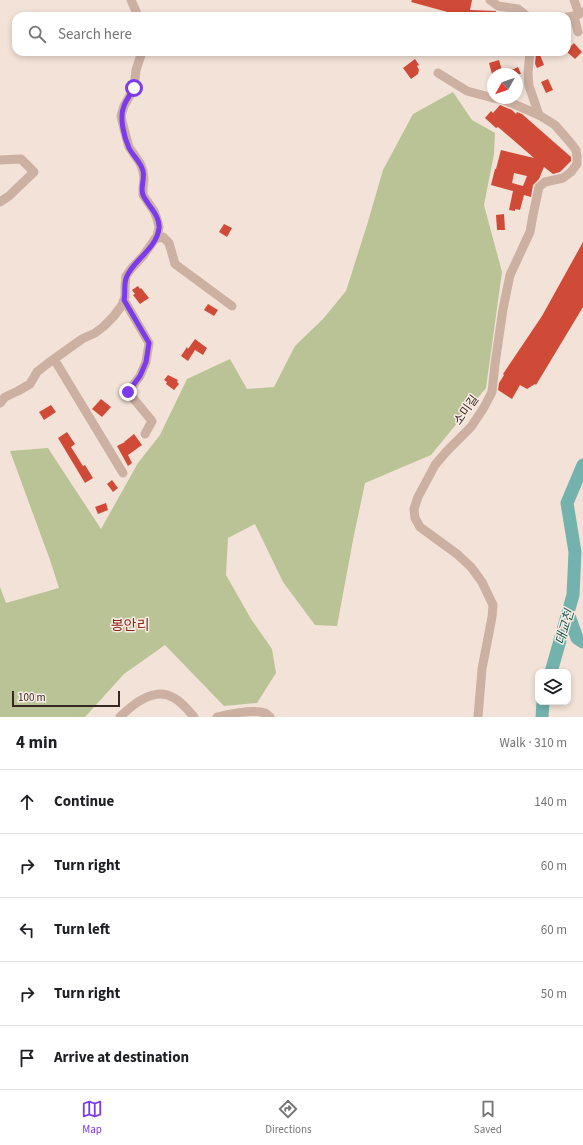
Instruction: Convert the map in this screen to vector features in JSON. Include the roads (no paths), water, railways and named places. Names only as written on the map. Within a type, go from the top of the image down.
[{"type":"street","points":[[131,0],[136,12]]},
{"type":"street","points":[[490,0],[498,6],[521,12]]},
{"type":"street","points":[[574,0],[578,32]]},
{"type":"street","points":[[0,403],[6,397],[30,384],[37,372],[82,339],[95,333],[114,316],[124,300],[126,276],[157,236],[159,227],[157,219],[154,211],[143,195],[143,171],[140,163],[129,147],[121,116],[124,106],[134,88],[136,70],[141,56]]},
{"type":"street","points":[[530,56],[528,73],[529,86],[540,115]]},
{"type":"street","name":"소미길","points":[[438,73],[467,91],[487,96]]},
{"type":"street","name":"소미길","points":[[478,717],[482,670],[493,605],[482,582],[471,567],[457,554],[420,527],[415,518],[414,508],[418,497],[435,465],[471,427],[492,392],[502,315],[510,275],[530,232],[539,187],[545,182],[563,178],[571,172],[577,164],[576,150],[555,125],[540,115],[514,104]]},
{"type":"street","points":[[0,160],[21,159],[34,172],[9,196],[0,202]]},
{"type":"street","points":[[155,239],[163,237],[169,243],[175,264],[232,306]]},
{"type":"street","points":[[124,300],[149,343],[146,362],[140,376],[128,392],[152,421],[145,434]]},
{"type":"street","points":[[54,359],[124,473]]},
{"type":"street","points":[[120,717],[135,704],[150,696],[158,695],[174,697],[185,706],[194,717]]},
{"type":"street","points":[[217,717],[226,714],[251,712],[265,713],[270,717]]},
{"type":"waterway","name":"대교천","points":[[552,669],[573,595],[575,552],[567,503],[583,465]]},
{"type":"waterway","points":[[568,613],[577,638],[583,642]]},
{"type":"waterway","name":"대교천","points":[[542,717],[543,705]]},
{"type":"district","name":"봉안리","points":[[130,625]]}]
